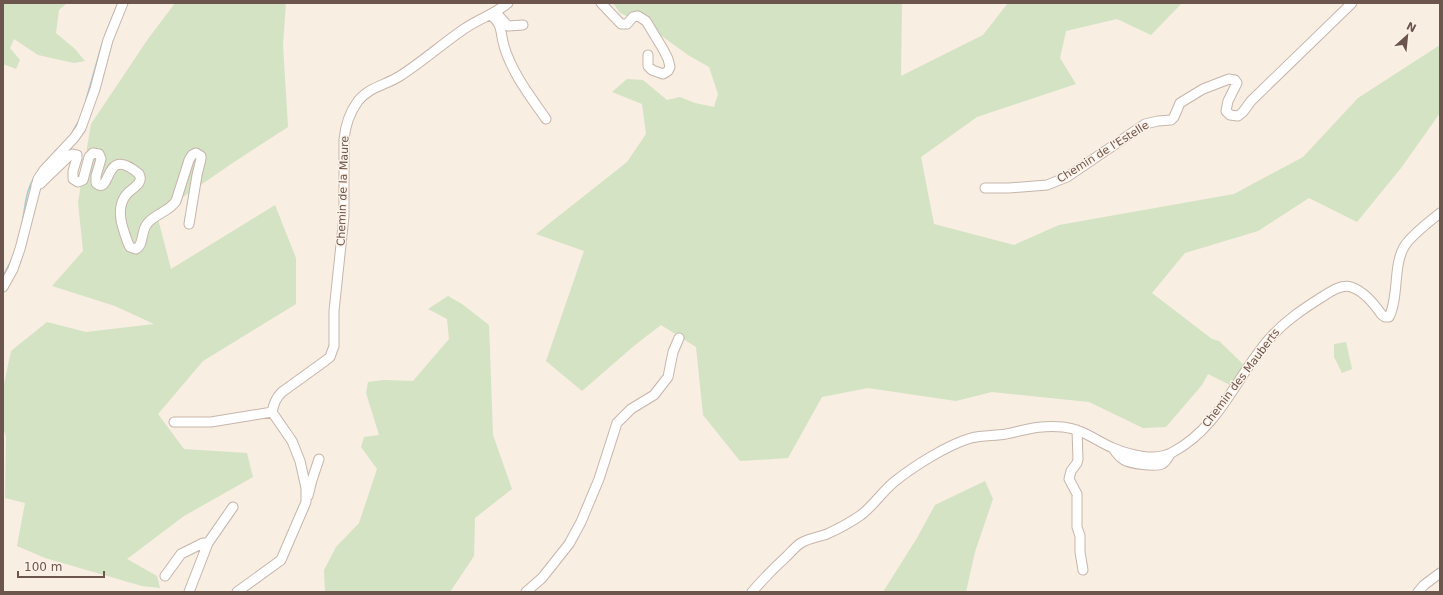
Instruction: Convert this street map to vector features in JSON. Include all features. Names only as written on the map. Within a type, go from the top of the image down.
[{"type":"street","points":[[3,286],[13,269],[20,249],[36,184],[44,170],[74,138],[81,128],[95,88],[108,40],[123,3]]},
{"type":"street","name":"Chemin de la Maure","points":[[272,412],[274,404],[282,392],[325,361],[333,352],[334,311],[344,216],[344,140],[349,120],[356,103],[370,90],[399,77],[464,29],[493,14],[508,3]]},
{"type":"street","points":[[601,3],[621,24],[627,24],[633,17],[638,16],[646,21],[668,59],[670,67],[668,71],[663,74],[652,70],[648,66],[648,55]]},
{"type":"street","name":"Chemin de l'Estelle","points":[[985,188],[1047,185],[1067,177],[1145,124],[1171,120],[1174,117],[1180,103],[1204,89],[1229,79],[1235,80],[1237,83],[1228,101],[1226,111],[1234,117],[1238,116],[1251,101],[1352,3]]},
{"type":"street","points":[[493,14],[508,26],[523,25]]},
{"type":"street","points":[[493,14],[500,26],[504,45],[512,65],[524,88],[546,119]]},
{"type":"street","points":[[36,184],[40,184],[70,155],[73,154],[77,155],[77,158],[72,176],[73,179],[78,182],[83,180],[89,157],[93,153],[99,154],[101,159],[96,176],[96,183],[99,185],[105,183],[111,170],[116,164],[130,167],[139,174],[140,181],[139,184],[128,191],[123,200],[120,218],[130,247],[136,249],[141,245],[146,224],[173,206],[189,160],[192,155],[196,153],[199,154],[201,158],[189,224]]},
{"type":"street","name":"Chemin des Mauberts","points":[[752,592],[798,545],[808,539],[827,534],[856,518],[866,511],[886,489],[903,475],[950,447],[971,438],[1005,434],[1034,427],[1066,427],[1084,432],[1113,448],[1124,452],[1147,456],[1165,456],[1170,454],[1183,446],[1209,424],[1262,348],[1282,325],[1324,296],[1343,286],[1349,286],[1366,296],[1382,315],[1389,317],[1404,245],[1440,213]]},
{"type":"street","points":[[526,592],[542,578],[569,544],[581,522],[600,480],[617,423],[631,409],[654,395],[668,378],[673,352],[679,338]]},
{"type":"street","points":[[174,422],[211,422],[272,412],[292,441],[300,461],[306,488],[305,506],[281,560],[237,592]]},
{"type":"street","points":[[1077,430],[1078,459],[1077,463],[1070,471],[1069,479],[1077,494],[1077,527],[1080,536],[1080,552],[1083,570]]},
{"type":"street","points":[[306,498],[310,493],[312,480],[319,459]]},
{"type":"street","points":[[189,592],[208,543],[234,507]]},
{"type":"street","points":[[165,576],[182,554],[203,543],[208,543]]},
{"type":"street","points":[[1418,592],[1424,585],[1440,573]]},
{"type":"green space","points":[[3,3],[67,3],[59,10],[56,33],[75,49],[85,61],[74,63],[38,55],[14,39],[10,48],[20,60],[16,69],[3,64]]},
{"type":"green space","points":[[175,3],[286,3],[283,45],[288,127],[157,215],[171,269],[275,205],[296,258],[296,304],[203,361],[158,414],[184,449],[247,453],[253,477],[184,516],[127,559],[157,576],[160,588],[142,586],[45,558],[17,546],[25,503],[5,498],[6,437],[3,427],[3,389],[11,351],[47,322],[86,332],[154,324],[115,306],[52,286],[83,251],[78,202],[91,124],[148,39]]},
{"type":"green space","points":[[613,3],[902,3],[901,76],[983,35],[1008,3],[1182,3],[1151,35],[1117,19],[1066,31],[1060,58],[1076,84],[977,117],[921,157],[934,224],[1014,245],[1059,225],[1234,194],[1303,157],[1358,98],[1440,45],[1440,113],[1401,168],[1357,222],[1309,198],[1258,231],[1185,253],[1152,293],[1212,339],[1219,341],[1244,365],[1232,386],[1208,374],[1202,385],[1166,427],[1143,428],[1089,402],[992,392],[956,401],[868,388],[822,397],[788,458],[740,461],[703,415],[696,347],[661,325],[635,345],[582,391],[546,361],[584,251],[536,234],[627,162],[646,134],[642,104],[612,92],[627,79],[643,80],[667,100],[680,97],[695,103],[714,107],[718,94],[709,67],[688,55],[648,26],[620,13]]},
{"type":"green space","points":[[448,296],[462,304],[489,325],[493,435],[512,489],[475,518],[474,556],[450,592],[325,592],[324,570],[336,547],[359,523],[377,469],[361,447],[364,437],[379,435],[366,393],[368,382],[384,380],[413,381],[449,339],[447,319],[428,309]]},
{"type":"green space","points":[[1346,342],[1352,369],[1342,373],[1334,357],[1334,344]]},
{"type":"green space","points":[[985,481],[993,499],[975,552],[966,592],[883,592],[917,538],[935,505]]},
{"type":"waterway","points":[[105,35],[118,3]]},
{"type":"waterway","points":[[86,100],[102,44]]},
{"type":"waterway","points":[[73,131],[80,119]]},
{"type":"waterway","points":[[55,151],[60,147]]},
{"type":"waterway","points":[[42,166],[49,158]]},
{"type":"waterway","points":[[22,225],[25,202],[29,189],[40,169]]},
{"type":"waterway","points":[[3,276],[12,259]]}]
